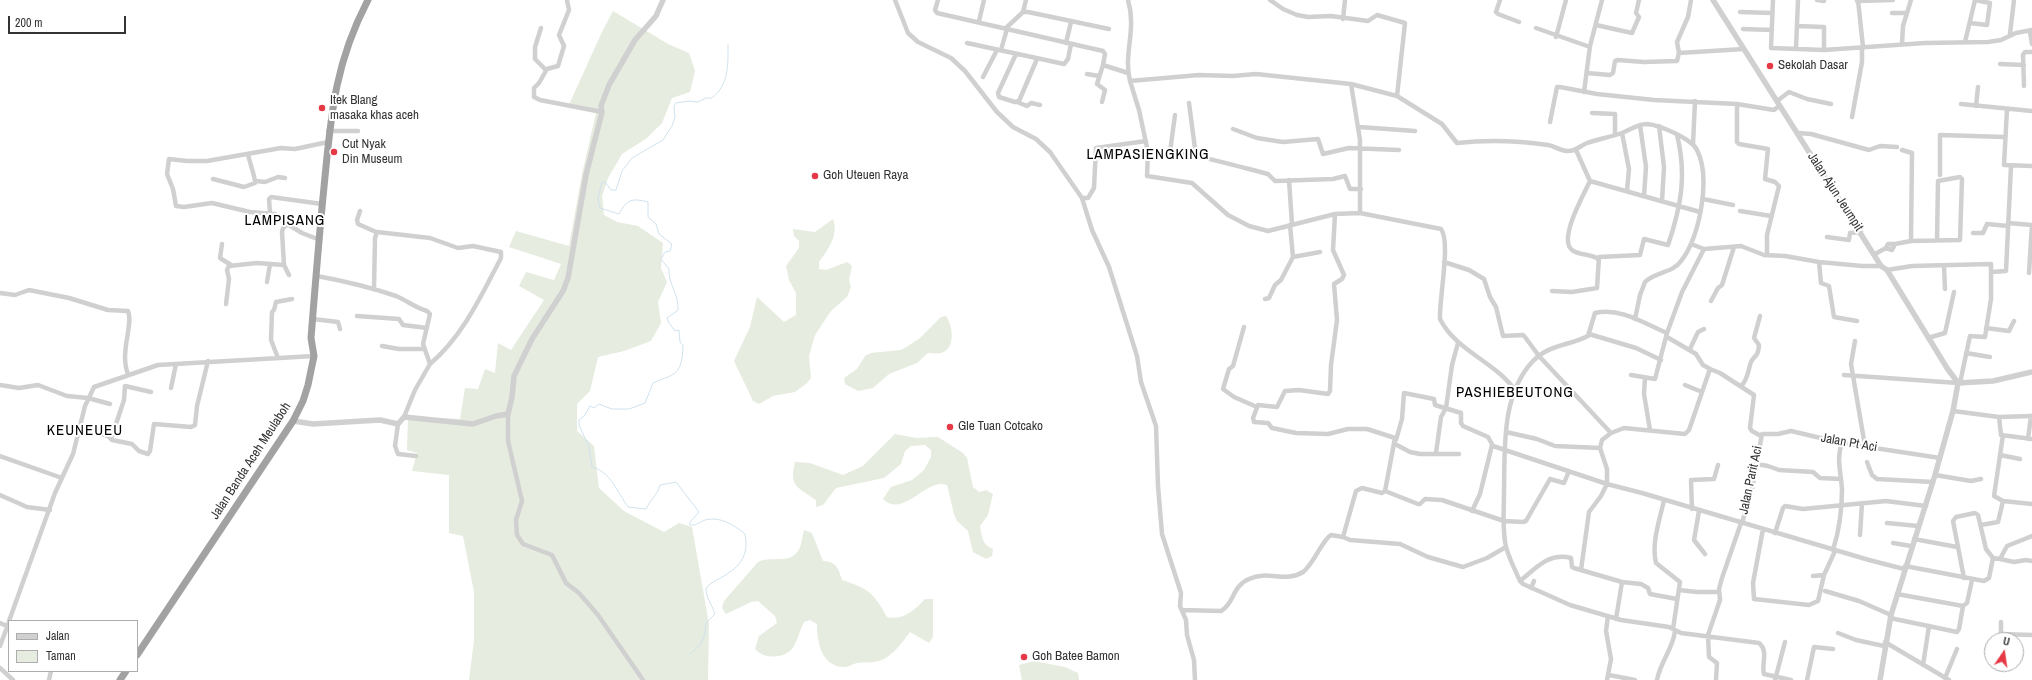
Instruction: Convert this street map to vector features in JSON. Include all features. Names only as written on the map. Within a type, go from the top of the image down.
[{"type":"highway","name":"Jalan Banda Aceh Meulaboh","points":[[138,654],[293,421],[306,392],[314,356],[311,338],[328,131],[339,71],[356,23],[368,0]]},
{"type":"street","points":[[567,0],[569,10],[559,35],[564,49],[558,66],[546,70],[539,83],[534,88],[534,94],[536,98],[602,112]]},
{"type":"street","points":[[643,680],[598,615],[582,596],[566,584],[552,555],[527,547],[520,542],[516,528],[516,520],[522,502],[508,441],[508,414],[512,397],[514,376],[532,338],[563,291],[568,278],[586,174],[602,112],[601,106],[609,85],[635,40],[656,16],[663,0]]},
{"type":"street","points":[[895,0],[908,33],[918,42],[951,58],[970,76],[997,112],[1013,127],[1036,139],[1050,152],[1082,198],[1094,235],[1109,267],[1137,356],[1141,382],[1156,426],[1158,486],[1162,534],[1179,584],[1182,610],[1186,620],[1187,635],[1194,660],[1195,680]]},
{"type":"street","points":[[938,0],[936,10],[937,13],[979,21],[1006,29],[1103,51],[1105,54],[1098,86],[1105,90],[1102,102]]},
{"type":"street","points":[[979,21],[984,0]]},
{"type":"street","points":[[983,77],[999,50],[1006,29],[1023,12],[1026,0]]},
{"type":"street","points":[[1128,0],[1133,24],[1128,73],[1146,141],[1148,152],[1146,173],[1148,178],[1192,183],[1228,215],[1249,226],[1268,231],[1335,214],[1360,213],[1441,229],[1445,238],[1440,319],[1458,343],[1502,374],[1515,390]]},
{"type":"street","points":[[1270,0],[1283,9],[1297,15],[1308,17],[1331,16],[1343,19],[1368,21],[1377,15],[1405,23],[1397,96]]},
{"type":"street","points":[[1343,19],[1345,0]]},
{"type":"street","points":[[1500,0],[1496,12],[1519,22]]},
{"type":"street","points":[[1556,36],[1566,0]]},
{"type":"street","points":[[1584,92],[1590,47],[1602,0]]},
{"type":"street","points":[[1596,25],[1632,33],[1638,22],[1639,17],[1636,13],[1639,0]]},
{"type":"street","points":[[1587,73],[1610,75],[1613,73],[1615,61],[1618,60],[1644,62],[1677,61],[1680,52],[1677,42],[1688,17],[1691,0]]},
{"type":"street","name":"Jalan Ajun Jeumpit","points":[[1713,0],[1875,254],[1878,266],[1887,270],[1956,383]]},
{"type":"street","points":[[1773,0],[1771,48],[1824,50],[1902,44],[1988,42],[2001,40],[2010,34],[2031,31],[2032,44]]},
{"type":"street","points":[[1796,48],[1798,0]]},
{"type":"street","points":[[1817,0],[1824,1]]},
{"type":"street","points":[[1852,117],[1862,62],[1862,47],[1857,1],[1893,0]]},
{"type":"street","points":[[1902,44],[1906,13],[1911,0]]},
{"type":"street","points":[[1965,42],[1975,0],[1990,3],[1987,26],[1970,23]]},
{"type":"street","points":[[2010,34],[2014,0]]},
{"type":"street","points":[[1023,12],[1109,30]]},
{"type":"street","points":[[1740,12],[1772,13]]},
{"type":"street","points":[[1892,13],[1906,13]]},
{"type":"street","points":[[967,43],[1064,64],[1068,59],[1068,44],[1071,22]]},
{"type":"street","points":[[1797,26],[1824,27],[1824,50]]},
{"type":"street","points":[[541,28],[535,47],[535,59],[536,62],[546,70]]},
{"type":"street","points":[[1536,28],[1590,47]]},
{"type":"street","points":[[1743,29],[1772,30]]},
{"type":"street","points":[[1680,52],[1744,49]]},
{"type":"street","points":[[2024,86],[2024,53],[2032,52]]},
{"type":"street","points":[[1016,54],[998,95],[1027,106],[1031,104],[1040,105]]},
{"type":"street","points":[[1017,102],[1037,59]]},
{"type":"street","points":[[2000,64],[2024,65]]},
{"type":"street","points":[[1103,66],[1128,73]]},
{"type":"street","points":[[1087,74],[1099,76]]},
{"type":"street","points":[[1130,81],[1199,75],[1233,76],[1256,74],[1351,84],[1397,96],[1442,124],[1456,143],[1505,142],[1546,145],[1566,151],[1576,150],[1585,144],[1615,135],[1640,125],[1659,126],[1693,144],[1697,149],[1700,162],[1703,199],[1691,244],[1678,265],[1645,282],[1640,295],[1635,319]]},
{"type":"street","points":[[1351,84],[1359,127],[1361,189],[1360,213]]},
{"type":"street","points":[[1550,122],[1557,87],[1584,92],[1654,100],[1737,104],[1774,110],[1778,103],[1789,92],[1807,99],[1831,104]]},
{"type":"street","points":[[1976,106],[1978,87]]},
{"type":"street","points":[[1693,144],[1695,102]]},
{"type":"street","points":[[1189,103],[1196,156]]},
{"type":"street","points":[[1737,104],[1737,142],[1739,144],[1768,149],[1765,179],[1779,184],[1767,236],[1767,255]]},
{"type":"street","points":[[1962,104],[2032,111]]},
{"type":"street","points":[[2007,109],[2004,164],[2011,166],[2032,166]]},
{"type":"street","points":[[1592,113],[1615,114],[1615,135]]},
{"type":"street","points":[[1170,152],[1174,115]]},
{"type":"street","points":[[1640,125],[1646,167],[1644,196]]},
{"type":"street","points":[[1659,126],[1664,167],[1662,201]]},
{"type":"street","points":[[1359,127],[1415,130]]},
{"type":"street","points":[[1233,129],[1257,138],[1283,142],[1318,139],[1323,154],[1349,148],[1399,150]]},
{"type":"street","points":[[328,131],[358,131]]},
{"type":"street","points":[[1622,132],[1629,169],[1627,191]]},
{"type":"street","points":[[1798,133],[1811,134],[1869,150],[1880,146],[1897,147]]},
{"type":"street","points":[[1598,259],[1603,256],[1640,255],[1644,239],[1668,245],[1680,206],[1681,154],[1677,135]]},
{"type":"street","points":[[1940,175],[1940,135],[2005,137]]},
{"type":"street","points":[[1082,198],[1088,198],[1093,191],[1096,148],[1146,141]]},
{"type":"street","points":[[320,240],[302,233],[280,219],[277,215],[270,213],[250,212],[212,203],[178,207],[175,204],[173,189],[167,174],[169,159],[198,162],[281,148],[295,149],[328,142]]},
{"type":"street","points":[[1576,150],[1590,181],[1572,220],[1568,244],[1571,250],[1577,253],[1592,255],[1598,259]]},
{"type":"street","points":[[1902,150],[1912,153],[1911,241]]},
{"type":"street","points":[[1148,152],[1170,152],[1196,156],[1268,174],[1275,181],[1345,176],[1349,188],[1361,189]]},
{"type":"street","points":[[248,154],[250,167],[256,181]]},
{"type":"street","points":[[1991,272],[2006,271],[2011,166]]},
{"type":"street","points":[[213,179],[244,187],[255,183],[256,181],[265,182],[278,177],[285,178]]},
{"type":"street","points":[[1875,254],[1886,248],[1888,244],[1911,241],[1960,240],[1962,179],[1960,177],[1938,180],[1937,240]]},
{"type":"street","points":[[1265,299],[1269,298],[1274,285],[1281,280],[1293,257],[1289,180]]},
{"type":"street","points":[[1590,181],[1700,212]]},
{"type":"street","points":[[270,213],[269,199],[271,197],[322,204]]},
{"type":"street","points":[[1703,199],[1733,205]]},
{"type":"street","points":[[360,211],[357,220],[358,224],[376,232],[428,238],[458,248],[473,246],[502,253],[474,309],[450,346],[430,364],[415,390],[404,417],[398,424],[395,446],[398,454],[416,456]]},
{"type":"street","points":[[1740,211],[1772,216]]},
{"type":"street","points":[[1335,214],[1333,250],[1344,275],[1342,279],[1334,284],[1337,320],[1331,365],[1330,391],[1328,394],[1299,390],[1284,391],[1277,407],[1261,404],[1257,407],[1253,418],[1254,422],[1268,423],[1279,430],[1296,434],[1328,434],[1348,429],[1367,429],[1391,436],[1395,442],[1410,452],[1459,454]]},
{"type":"street","points":[[288,224],[283,230],[284,265],[289,275]]},
{"type":"street","points":[[1973,233],[1983,233],[1987,224],[2032,225],[2029,273]]},
{"type":"street","points":[[374,289],[376,232]]},
{"type":"street","points":[[1827,237],[1849,240],[1850,233],[1861,232]]},
{"type":"street","points":[[222,244],[220,258],[231,265],[284,265]]},
{"type":"street","points":[[1691,244],[1704,249],[1734,246],[1746,247],[1767,255],[1785,256],[1819,262],[1878,266]]},
{"type":"street","points":[[1712,301],[1718,288],[1722,285],[1734,246]]},
{"type":"street","points":[[1631,375],[1656,379],[1667,335],[1682,292],[1704,249]]},
{"type":"street","points":[[1293,257],[1320,252]]},
{"type":"street","points":[[1444,259],[1469,270],[1484,279],[1490,297],[1496,307],[1502,334],[1506,337],[1522,335],[1537,358],[1611,433]]},
{"type":"street","points":[[1552,291],[1572,292],[1597,288],[1598,259]]},
{"type":"street","points":[[1819,262],[1821,283],[1829,286],[1834,317],[1857,321]]},
{"type":"street","points":[[267,282],[270,264]]},
{"type":"street","points":[[1880,680],[1882,645],[1888,615],[1897,594],[1901,567],[1908,546],[1914,539],[1915,526],[1952,411],[1956,383],[1970,336],[1984,338],[1991,299],[1990,264],[1912,266],[1887,270]]},
{"type":"street","points":[[226,304],[229,279],[227,270],[231,265]]},
{"type":"street","points":[[1944,266],[1945,289]]},
{"type":"street","points":[[317,276],[346,281],[374,289],[400,298],[415,308],[427,311],[430,317],[423,341],[430,364]]},
{"type":"street","points":[[0,293],[15,295],[29,290],[69,298],[108,310],[128,311],[130,317],[124,350],[124,365],[128,374]]},
{"type":"street","points":[[1928,338],[1945,333],[1954,292]]},
{"type":"street","points":[[278,358],[271,340],[272,312],[276,302],[292,299]]},
{"type":"street","points":[[1761,436],[1752,431],[1750,428],[1754,395],[1703,365],[1698,355],[1667,335],[1635,319],[1612,312],[1596,313],[1589,334],[1586,337],[1544,351],[1537,358],[1515,390],[1506,432],[1505,449],[1504,521],[1506,547],[1520,581],[1531,588],[1570,605],[1616,619],[1761,644],[1765,657],[1763,673],[1776,678],[1791,680]]},
{"type":"street","points":[[357,316],[399,319],[403,325],[427,328]]},
{"type":"street","points":[[1741,386],[1749,372],[1751,362],[1758,354],[1759,345],[1754,338],[1760,316]]},
{"type":"street","points":[[313,319],[325,322],[335,321],[340,328]]},
{"type":"street","points":[[1986,328],[2008,331],[2014,321]]},
{"type":"street","points":[[1244,327],[1233,366],[1229,369],[1223,389],[1234,397],[1257,407]]},
{"type":"street","points":[[1690,349],[1698,332],[1704,329]]},
{"type":"street","points":[[1589,334],[1636,348],[1661,360]]},
{"type":"street","points":[[1856,341],[1850,360],[1865,446]]},
{"type":"street","points":[[1436,453],[1441,417],[1446,408],[1452,365],[1458,343]]},
{"type":"street","points":[[382,346],[399,349],[425,349]]},
{"type":"street","points":[[1966,353],[1990,357]]},
{"type":"street","points":[[10,620],[55,493],[72,454],[92,388],[155,365],[314,356]]},
{"type":"street","points":[[79,427],[111,439],[132,444],[140,451],[148,454],[150,451],[154,424],[194,426],[197,406],[208,361]]},
{"type":"street","points":[[171,388],[176,364]]},
{"type":"street","points":[[1581,570],[1589,512],[1601,496],[1606,484],[1607,469],[1600,448],[1602,440],[1611,433],[1624,428],[1687,433],[1710,369]]},
{"type":"street","points":[[1844,375],[1956,383],[1993,381],[2032,372]]},
{"type":"street","points":[[1645,378],[1644,394],[1650,430]]},
{"type":"street","points":[[0,385],[18,388],[38,385],[67,396],[88,398],[110,404]]},
{"type":"street","points":[[1685,385],[1702,392]]},
{"type":"street","points":[[111,439],[124,400],[125,386],[151,392]]},
{"type":"street","points":[[1386,491],[1395,442],[1402,419],[1404,393],[1434,399],[1435,405],[1461,413],[1461,423],[1463,426],[1488,438],[1492,445],[1606,484],[1640,492],[1692,509],[1834,550],[1901,567],[1984,581],[1989,578],[1993,558]]},
{"type":"street","points":[[1952,411],[1999,417],[2031,416],[2030,439],[2003,435]]},
{"type":"street","points":[[404,417],[473,424],[496,416],[508,414]]},
{"type":"street","points":[[1999,417],[2000,432],[2003,435],[1994,495],[2003,501],[2032,504]]},
{"type":"street","points":[[293,421],[312,424],[380,420],[398,424]]},
{"type":"street","name":"Jalan Pt Aci","points":[[1761,436],[1791,431],[1842,443],[1900,450],[1938,458]]},
{"type":"street","points":[[1506,432],[1537,439],[1555,446],[1600,448]]},
{"type":"street","name":"Jalan Parit Aci","points":[[1716,680],[1717,663],[1708,655],[1708,635],[1720,600],[1719,592],[1732,544],[1741,523],[1752,489],[1761,436]]},
{"type":"street","points":[[1763,529],[1753,583],[1754,599],[1809,605],[1814,604],[1818,601],[1824,575],[1834,550],[1838,532],[1841,479],[1839,452],[1842,443]]},
{"type":"street","points":[[1472,511],[1480,494],[1492,445]]},
{"type":"street","points":[[2000,455],[2020,459]]},
{"type":"street","points":[[0,456],[62,478]]},
{"type":"street","points":[[1867,462],[1872,475],[1877,479],[1971,481],[1982,479]]},
{"type":"street","points":[[1756,464],[1779,470],[1814,473],[1820,478],[1841,479]]},
{"type":"street","points":[[1692,509],[1691,480],[1714,479],[1718,465]]},
{"type":"street","points":[[1343,537],[1356,491],[1362,488],[1382,493],[1386,491],[1418,504],[1425,499],[1442,500],[1504,521],[1526,521],[1550,479],[1564,483],[1569,471]]},
{"type":"street","points":[[0,495],[14,499],[27,506],[50,510]]},
{"type":"street","points":[[1657,680],[1674,639],[1679,590],[1679,580],[1656,563],[1654,558],[1656,537],[1664,500]]},
{"type":"street","points":[[1775,533],[1785,506],[1803,508],[1886,501],[1922,505]]},
{"type":"street","points":[[1981,525],[1998,522],[2003,501]]},
{"type":"street","points":[[1860,535],[1862,503]]},
{"type":"street","points":[[1699,510],[1694,540],[1705,554]]},
{"type":"street","points":[[1964,578],[1957,547],[1953,521],[1954,518],[1977,514],[1986,549],[1993,558],[2014,562],[2026,560],[2032,561]]},
{"type":"street","points":[[1887,523],[1915,526]]},
{"type":"street","points":[[1182,610],[1221,611],[1226,607],[1241,582],[1260,574],[1286,576],[1298,574],[1306,569],[1318,554],[1329,536],[1343,537],[1350,540],[1400,544],[1428,557],[1463,568],[1487,558],[1506,547]]},
{"type":"street","points":[[2000,559],[2007,546],[2032,536]]},
{"type":"street","points":[[1914,539],[1957,547]]},
{"type":"street","points":[[1893,543],[1908,546]]},
{"type":"street","points":[[1520,581],[1538,566],[1554,556],[1572,558],[1572,567],[1622,582],[1641,584],[1648,588],[1650,594],[1677,599]]},
{"type":"street","points":[[1813,576],[1824,575]]},
{"type":"street","points":[[1825,591],[1858,601],[1888,615],[1957,632],[1963,606],[1967,603],[1972,580]]},
{"type":"street","points":[[1531,588],[1534,581]]},
{"type":"street","points":[[1616,619],[1622,582]]},
{"type":"street","points":[[1679,590],[1702,593],[1719,592]]},
{"type":"street","points":[[1897,594],[1963,606]]},
{"type":"street","points":[[1608,616],[1606,631],[1611,660],[1608,678],[1635,680]]},
{"type":"street","points":[[2001,622],[2001,634],[2032,635]]},
{"type":"street","points":[[0,646],[8,626]]},
{"type":"street","points":[[1923,665],[1929,626]]},
{"type":"street","points":[[1838,633],[1856,640],[1882,645],[1923,665],[1947,679],[1957,649]]},
{"type":"street","points":[[1776,678],[1785,642]]},
{"type":"street","points":[[1807,680],[1814,647],[1833,649]]},
{"type":"street","points":[[0,668],[13,680]]},
{"type":"green space","points":[[613,11],[668,44],[689,53],[695,71],[690,92],[672,98],[662,123],[647,138],[622,154],[608,178],[602,196],[604,215],[617,222],[638,226],[663,243],[661,268],[667,282],[658,302],[661,323],[651,341],[624,351],[598,357],[590,391],[577,404],[577,431],[594,446],[599,488],[624,511],[664,532],[679,523],[692,527],[709,624],[708,680],[469,680],[474,640],[474,592],[463,536],[449,533],[449,475],[412,471],[417,453],[407,450],[408,417],[460,419],[465,388],[478,389],[485,369],[495,373],[498,343],[511,350],[544,300],[519,286],[526,272],[554,280],[561,264],[509,247],[516,231],[569,246],[582,174],[596,113],[568,107]]},
{"type":"green space","points":[[833,219],[835,231],[834,236],[832,242],[819,262],[819,269],[826,270],[847,262],[852,266],[849,280],[851,287],[847,297],[831,311],[815,335],[809,356],[811,378],[807,383],[795,392],[773,396],[759,404],[753,401],[734,361],[750,327],[757,297],[784,322],[796,315],[796,293],[789,280],[786,266],[799,248],[799,241],[794,236],[793,229],[815,232]]},
{"type":"green space","points":[[946,316],[950,325],[952,336],[949,347],[946,351],[941,353],[928,353],[917,363],[889,374],[873,388],[858,391],[845,384],[844,378],[857,369],[865,356],[871,353],[901,350],[920,338],[941,317]]},
{"type":"green space","points":[[895,434],[916,438],[938,437],[963,453],[967,458],[973,487],[979,492],[986,490],[993,494],[988,515],[980,526],[985,543],[993,549],[992,556],[986,559],[973,552],[968,531],[957,521],[954,514],[947,485],[939,484],[931,487],[899,504],[891,504],[883,499],[891,487],[912,480],[924,470],[931,457],[931,450],[925,445],[911,446],[905,451],[901,464],[884,478],[836,488],[823,505],[816,507],[816,500],[799,489],[794,481],[793,470],[795,462],[810,463],[843,475],[863,466]]},
{"type":"green space","points":[[804,530],[812,533],[823,561],[836,566],[842,580],[869,592],[878,602],[887,617],[893,618],[903,616],[913,611],[925,599],[933,599],[933,637],[929,643],[910,632],[902,643],[884,659],[842,667],[829,662],[825,657],[819,645],[817,624],[810,620],[804,622],[794,646],[784,655],[763,655],[755,649],[759,636],[777,623],[775,616],[758,601],[751,602],[726,614],[722,608],[724,601],[758,562],[768,559],[785,559],[794,555],[800,546]]},
{"type":"green space","points":[[1034,661],[1065,667],[1078,673],[1079,680],[1022,680],[1019,665]]},
{"type":"waterway","points":[[690,654],[700,645],[705,634],[706,623],[715,614],[706,590],[713,582],[737,567],[743,558],[746,548],[745,534],[736,527],[716,519],[705,520],[690,525],[690,522],[699,512],[676,482],[660,485],[658,491],[646,509],[628,507],[609,478],[598,469],[592,467],[589,447],[579,425],[579,420],[585,415],[590,406],[594,408],[599,404],[612,409],[629,409],[645,403],[653,383],[673,375],[681,364],[683,345],[680,342],[679,330],[675,331],[667,318],[678,310],[678,304],[670,280],[669,269],[661,259],[665,252],[670,251],[672,244],[659,234],[656,224],[648,217],[648,202],[638,200],[630,201],[625,205],[619,214],[600,208],[598,198],[602,182],[605,182],[611,190],[616,190],[622,171],[632,158],[663,140],[672,126],[675,117],[674,106],[676,103],[689,101],[698,102],[706,98],[712,98],[718,93],[725,81],[728,60],[728,45]]},
{"type":"place","name":"Sekolah Dasar","points":[[1770,66]]},
{"type":"place","name":"Itek Blang masaka khas aceh","points":[[322,108]]},
{"type":"place","name":"Cut Nyak Din Museum","points":[[334,152]]},
{"type":"place","name":"Goh Uteuen Raya","points":[[815,176]]},
{"type":"place","name":"Gle Tuan Cotcako","points":[[950,427]]},
{"type":"place","name":"Goh Batee Bamon","points":[[1024,657]]},
{"type":"district","name":"LAMPASIENGKING","points":[[1148,155]]},
{"type":"district","name":"LAMPISANG","points":[[285,221]]},
{"type":"district","name":"PASHIEBEUTONG","points":[[1515,393]]},
{"type":"district","name":"KEUNEUEU","points":[[85,431]]}]
